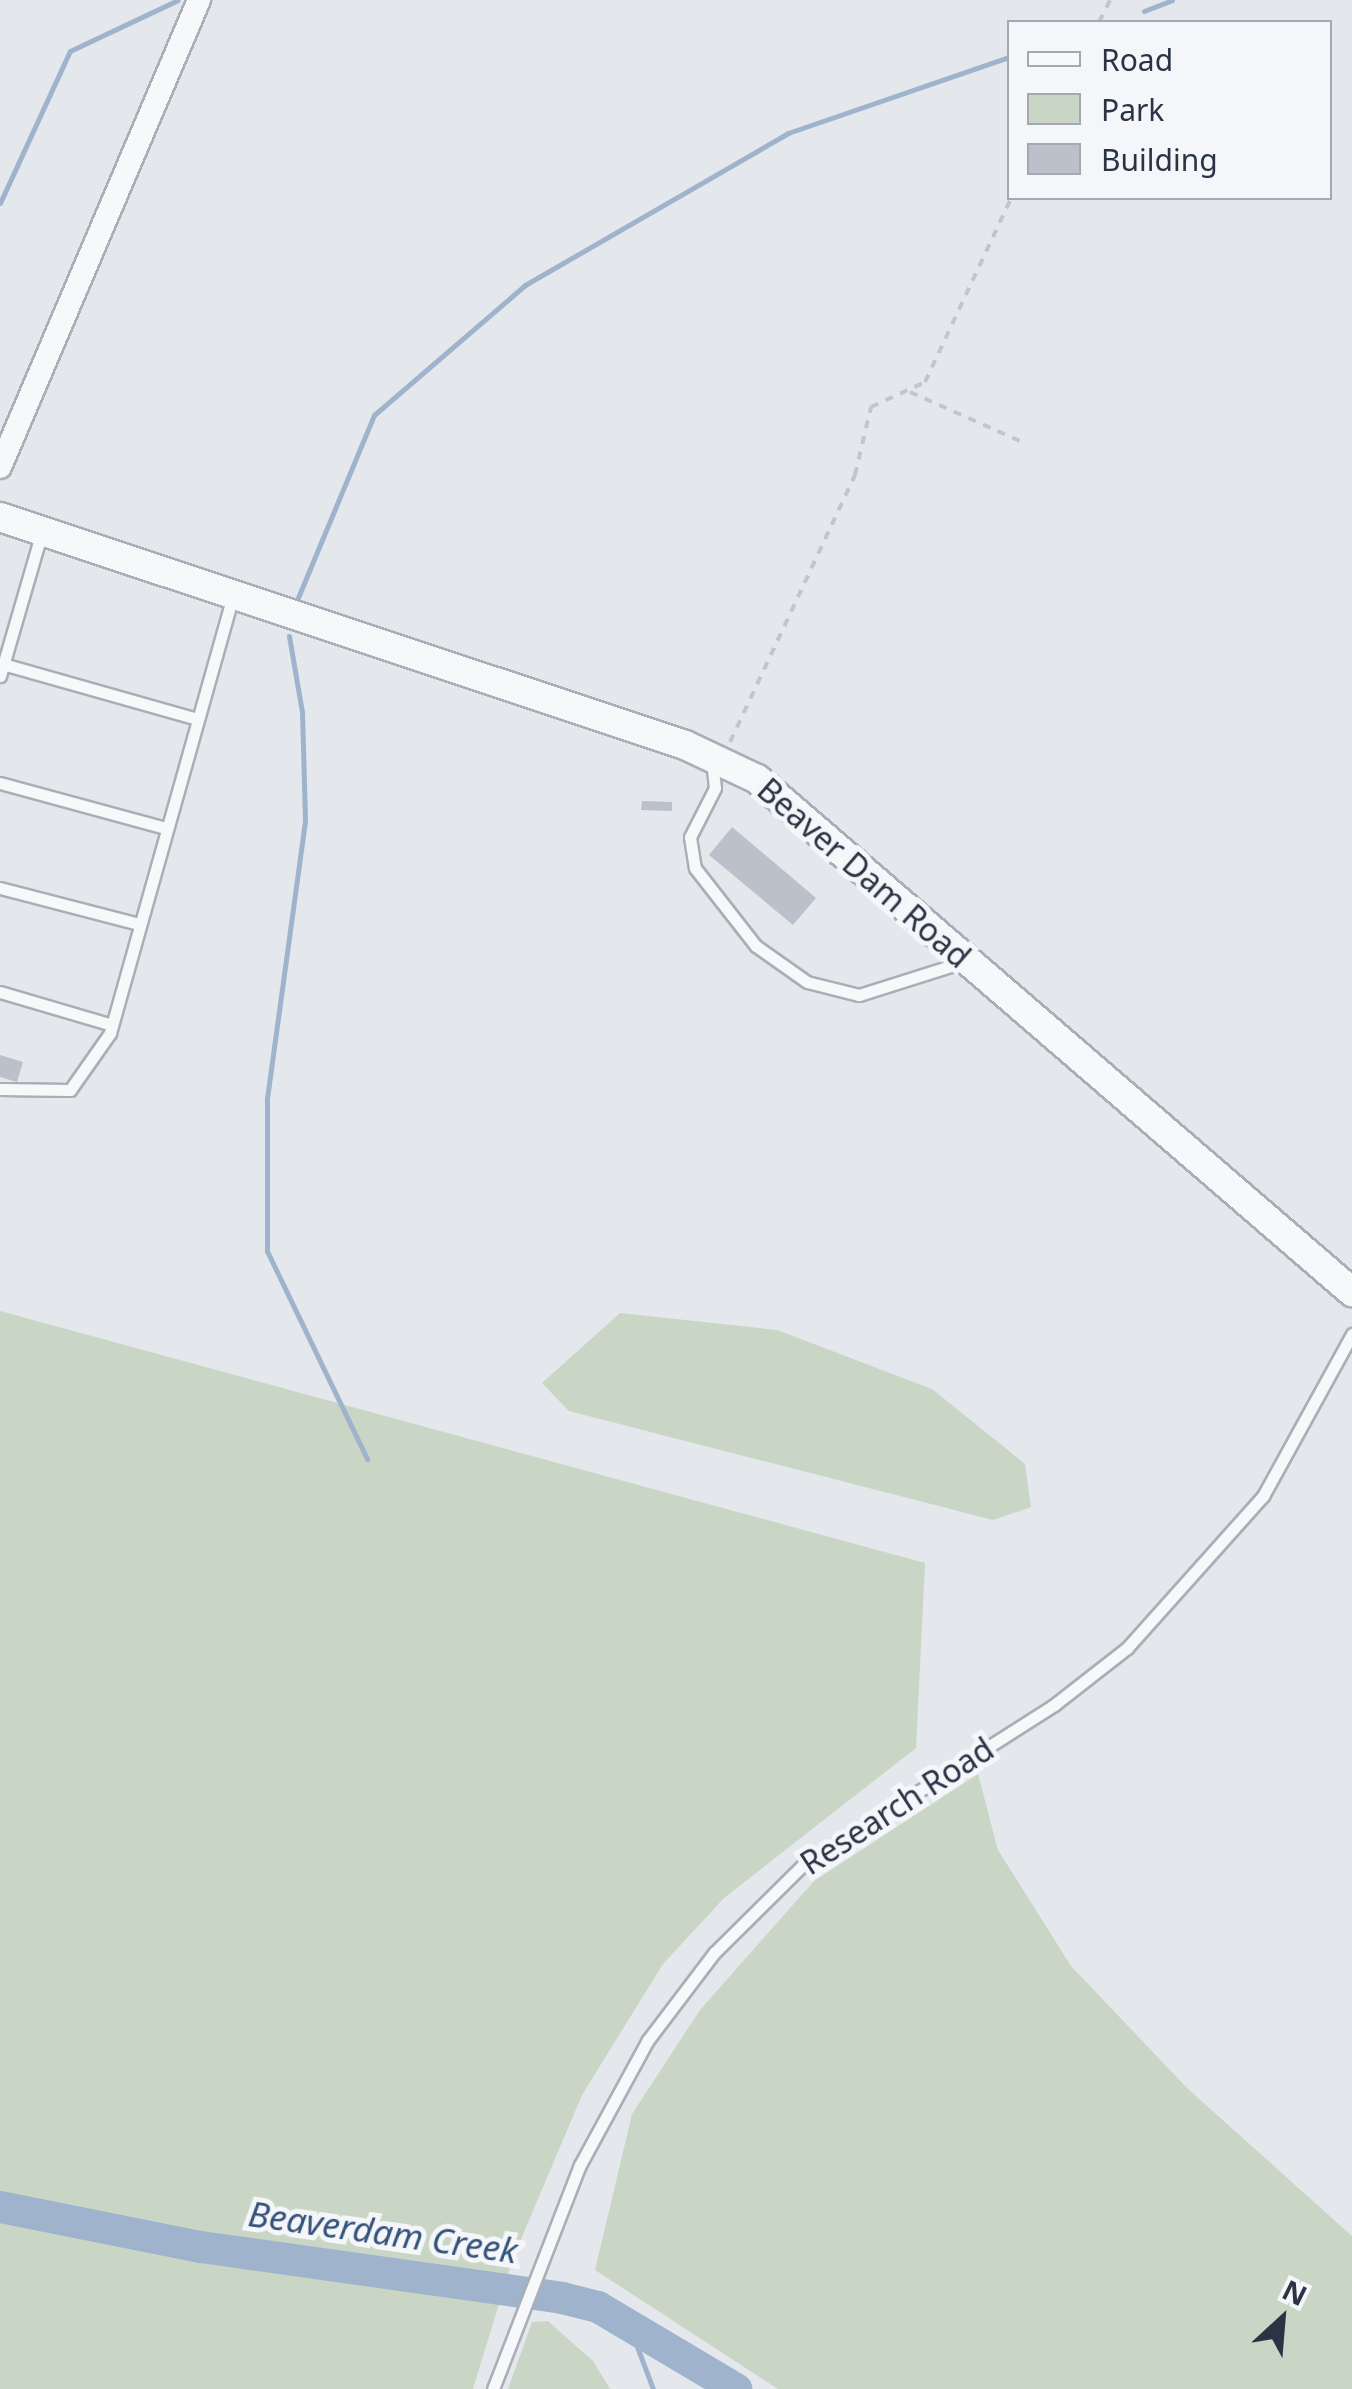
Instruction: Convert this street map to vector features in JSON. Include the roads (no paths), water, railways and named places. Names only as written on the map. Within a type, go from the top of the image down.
[{"type":"street","points":[[0,467],[199,0]]},
{"type":"street","name":"Beaver Dam Road","points":[[0,517],[717,758],[794,808],[1352,1292]]},
{"type":"lane","points":[[42,531],[2,670],[197,719]]},
{"type":"lane","points":[[0,1089],[70,1090],[112,1025],[234,594]]},
{"type":"lane","points":[[717,758],[715,788],[690,837],[695,868],[756,946],[807,982],[859,994],[966,960]]},
{"type":"lane","points":[[0,784],[166,828]]},
{"type":"lane","points":[[0,888],[139,924]]},
{"type":"lane","points":[[0,992],[112,1025]]},
{"type":"lane","name":"Research Road","points":[[492,2389],[535,2265],[620,2086],[714,1952],[802,1865],[1054,1705],[1127,1648],[1263,1496],[1352,1334]]},
{"type":"waterway","points":[[0,203],[70,51],[178,0]]},
{"type":"waterway","points":[[1144,11],[1172,0]]},
{"type":"waterway","points":[[297,600],[374,415],[525,285],[788,133],[1007,58]]},
{"type":"waterway","points":[[289,636],[302,712],[305,821],[267,1100],[267,1251],[367,1459]]},
{"type":"waterway","name":"Beaverdam Creek","points":[[0,2207],[201,2247],[562,2298],[598,2307],[736,2389]]},
{"type":"waterway","points":[[633,2336],[653,2389]]}]
